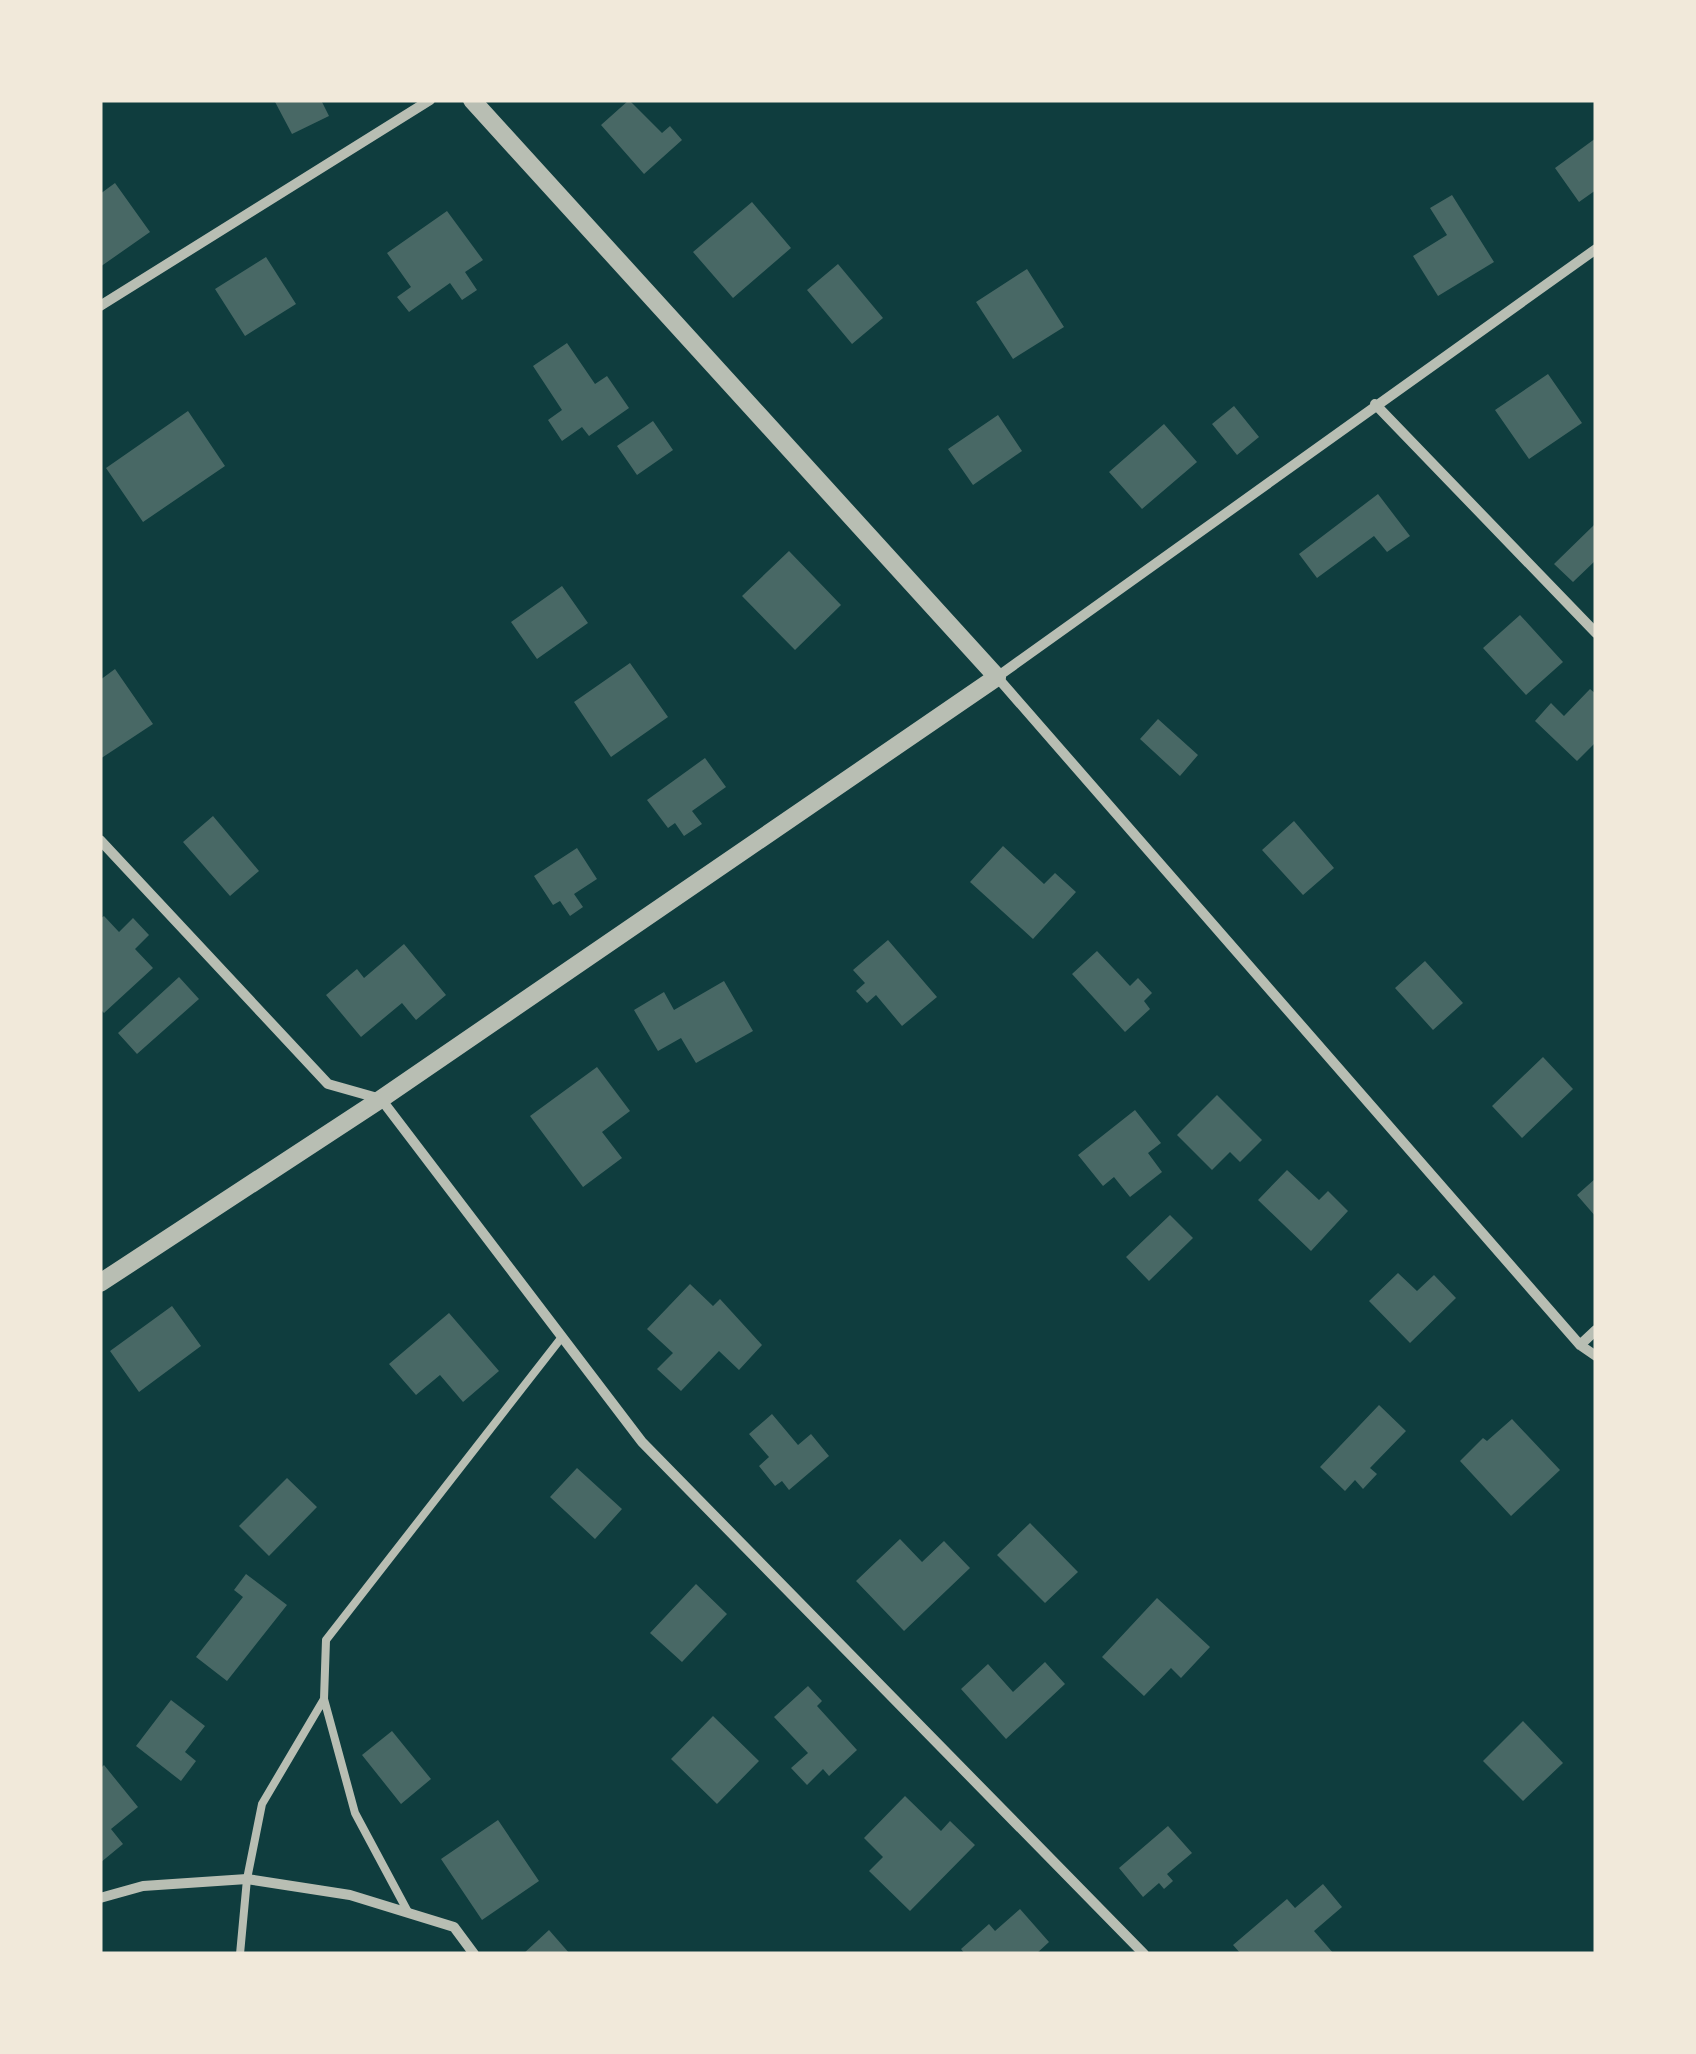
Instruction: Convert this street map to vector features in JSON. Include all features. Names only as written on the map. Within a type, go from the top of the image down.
[{"type":"street","points":[[100,306],[430,100]]},
{"type":"street","points":[[472,100],[997,677],[1580,1345],[1596,1356]]},
{"type":"street","points":[[100,1283],[380,1098],[997,677],[1596,248]]},
{"type":"street","points":[[1375,404],[1596,633]]},
{"type":"street","points":[[100,840],[328,1084],[380,1098],[642,1442],[1144,1954]]},
{"type":"street","points":[[1580,1345],[1596,1330]]},
{"type":"street","points":[[100,1898],[142,1886],[247,1878],[350,1895],[454,1928],[474,1954]]},
{"type":"lane","points":[[409,1914],[354,1813],[324,1699],[326,1640],[562,1337]]},
{"type":"lane","points":[[240,1954],[247,1878],[262,1804],[324,1699]]},
{"type":"building","points":[[274,100],[321,100],[329,116],[292,134]]},
{"type":"building","points":[[629,100],[662,133],[670,126],[682,140],[644,174],[601,125]]},
{"type":"building","points":[[1596,138],[1596,190],[1579,202],[1555,168]]},
{"type":"building","points":[[115,183],[150,232],[100,267],[100,194]]},
{"type":"building","points":[[1452,195],[1494,262],[1438,296],[1413,256],[1447,235],[1430,208]]},
{"type":"building","points":[[752,202],[791,248],[733,298],[693,252]]},
{"type":"building","points":[[447,211],[483,260],[465,272],[477,290],[462,300],[450,283],[409,312],[397,297],[411,287],[387,253]]},
{"type":"building","points":[[266,257],[296,304],[245,336],[215,289]]},
{"type":"building","points":[[838,264],[883,318],[852,344],[807,290]]},
{"type":"building","points":[[1027,269],[1064,327],[1013,359],[976,302]]},
{"type":"building","points":[[567,343],[595,384],[607,376],[629,408],[589,436],[582,427],[562,441],[548,420],[562,410],[533,366]]},
{"type":"building","points":[[1548,374],[1582,423],[1529,459],[1495,410]]},
{"type":"building","points":[[1234,406],[1259,437],[1237,455],[1212,424]]},
{"type":"building","points":[[188,411],[225,466],[143,522],[106,468]]},
{"type":"building","points":[[998,415],[1022,451],[973,485],[948,449]]},
{"type":"building","points":[[653,421],[673,450],[637,475],[617,446]]},
{"type":"building","points":[[1164,424],[1197,462],[1142,509],[1109,472]]},
{"type":"building","points":[[1378,494],[1410,536],[1387,552],[1374,536],[1317,578],[1299,554]]},
{"type":"building","points":[[1594,525],[1596,560],[1573,582],[1554,564]]},
{"type":"building","points":[[789,551],[841,605],[795,650],[742,596]]},
{"type":"building","points":[[562,586],[588,623],[537,659],[511,622]]},
{"type":"building","points":[[1520,615],[1563,662],[1526,695],[1483,648]]},
{"type":"building","points":[[630,663],[668,717],[611,757],[574,702]]},
{"type":"building","points":[[115,669],[153,724],[100,759],[100,680]]},
{"type":"building","points":[[1590,689],[1596,694],[1596,742],[1577,761],[1535,721],[1551,703],[1564,716]]},
{"type":"building","points":[[1158,719],[1198,755],[1180,776],[1140,739]]},
{"type":"building","points":[[705,758],[726,787],[692,811],[702,824],[684,836],[675,823],[668,828],[647,800]]},
{"type":"building","points":[[213,816],[259,871],[230,896],[183,842]]},
{"type":"building","points":[[1294,821],[1334,868],[1303,895],[1262,850]]},
{"type":"building","points":[[1003,846],[1044,884],[1055,873],[1076,892],[1033,939],[970,882]]},
{"type":"building","points":[[577,848],[597,879],[574,894],[583,907],[570,916],[560,901],[553,905],[534,876]]},
{"type":"building","points":[[104,916],[119,932],[133,918],[149,935],[135,949],[153,968],[104,1013],[100,1009],[100,919]]},
{"type":"building","points":[[888,940],[937,997],[902,1026],[876,995],[867,1003],[856,991],[865,983],[853,970]]},
{"type":"building","points":[[404,944],[446,995],[416,1020],[402,1003],[361,1037],[326,995],[357,969],[364,978]]},
{"type":"building","points":[[1097,951],[1130,986],[1138,978],[1152,993],[1144,1001],[1150,1009],[1125,1032],[1072,974]]},
{"type":"building","points":[[1425,961],[1463,1003],[1433,1030],[1395,988]]},
{"type":"building","points":[[179,977],[199,999],[137,1054],[118,1033]]},
{"type":"building","points":[[724,981],[753,1031],[696,1063],[681,1038],[658,1051],[634,1010],[664,992],[674,1010]]},
{"type":"building","points":[[1543,1057],[1573,1089],[1522,1138],[1492,1106]]},
{"type":"building","points":[[597,1067],[630,1111],[602,1132],[622,1158],[583,1187],[530,1116]]},
{"type":"building","points":[[1217,1095],[1262,1140],[1240,1162],[1230,1152],[1212,1170],[1177,1135]]},
{"type":"building","points":[[1135,1110],[1161,1143],[1148,1153],[1162,1172],[1130,1197],[1114,1177],[1103,1186],[1078,1155]]},
{"type":"building","points":[[1287,1170],[1319,1200],[1328,1191],[1348,1211],[1311,1251],[1258,1200]]},
{"type":"building","points":[[1596,1178],[1596,1217],[1577,1195]]},
{"type":"building","points":[[1170,1215],[1193,1238],[1149,1281],[1126,1257]]},
{"type":"building","points":[[1398,1273],[1417,1291],[1434,1275],[1456,1298],[1410,1343],[1369,1301]]},
{"type":"building","points":[[690,1284],[713,1306],[720,1299],[762,1345],[739,1370],[719,1351],[681,1391],[657,1369],[673,1353],[647,1329]]},
{"type":"building","points":[[172,1306],[201,1346],[139,1392],[110,1351]]},
{"type":"building","points":[[449,1313],[499,1371],[463,1402],[440,1375],[416,1395],[389,1364]]},
{"type":"building","points":[[1379,1405],[1406,1431],[1370,1468],[1377,1474],[1363,1489],[1355,1480],[1345,1491],[1320,1467]]},
{"type":"building","points":[[772,1414],[798,1445],[811,1434],[829,1456],[789,1490],[782,1481],[775,1486],[759,1466],[769,1457],[749,1434]]},
{"type":"building","points":[[1512,1419],[1560,1470],[1511,1516],[1460,1461],[1483,1438],[1487,1441]]},
{"type":"building","points":[[577,1468],[622,1509],[595,1539],[550,1497]]},
{"type":"building","points":[[287,1478],[317,1507],[269,1556],[239,1526]]},
{"type":"building","points":[[1030,1523],[1078,1572],[1045,1603],[997,1555]]},
{"type":"building","points":[[900,1539],[922,1562],[944,1541],[970,1568],[904,1631],[856,1581]]},
{"type":"building","points":[[246,1574],[287,1605],[227,1681],[196,1657],[243,1597],[234,1590]]},
{"type":"building","points":[[696,1584],[727,1614],[682,1662],[650,1633]]},
{"type":"building","points":[[1157,1598],[1210,1647],[1181,1678],[1171,1668],[1144,1696],[1102,1657]]},
{"type":"building","points":[[1045,1662],[1065,1684],[1006,1739],[961,1689],[988,1664],[1013,1692]]},
{"type":"building","points":[[808,1686],[822,1701],[817,1706],[857,1750],[829,1776],[823,1769],[807,1785],[791,1768],[808,1753],[774,1717]]},
{"type":"building","points":[[171,1700],[205,1726],[185,1752],[196,1761],[181,1781],[136,1746]]},
{"type":"building","points":[[713,1716],[759,1761],[717,1804],[671,1759]]},
{"type":"building","points":[[1523,1721],[1563,1763],[1523,1801],[1483,1761]]},
{"type":"building","points":[[392,1731],[431,1779],[401,1804],[362,1755]]},
{"type":"building","points":[[104,1765],[138,1807],[111,1829],[123,1844],[100,1863],[100,1769]]},
{"type":"building","points":[[905,1796],[941,1831],[950,1821],[975,1845],[910,1911],[869,1871],[883,1857],[864,1838]]},
{"type":"building","points":[[498,1820],[539,1881],[482,1920],[441,1859]]},
{"type":"building","points":[[1168,1826],[1192,1853],[1167,1874],[1173,1881],[1164,1889],[1159,1883],[1143,1897],[1119,1868]]},
{"type":"building","points":[[1323,1884],[1342,1907],[1314,1931],[1334,1954],[1241,1954],[1233,1945],[1287,1899],[1295,1908]]},
{"type":"building","points":[[1020,1909],[1049,1942],[1036,1954],[965,1954],[961,1949],[989,1924],[995,1931]]},
{"type":"building","points":[[549,1930],[570,1954],[523,1954]]}]
